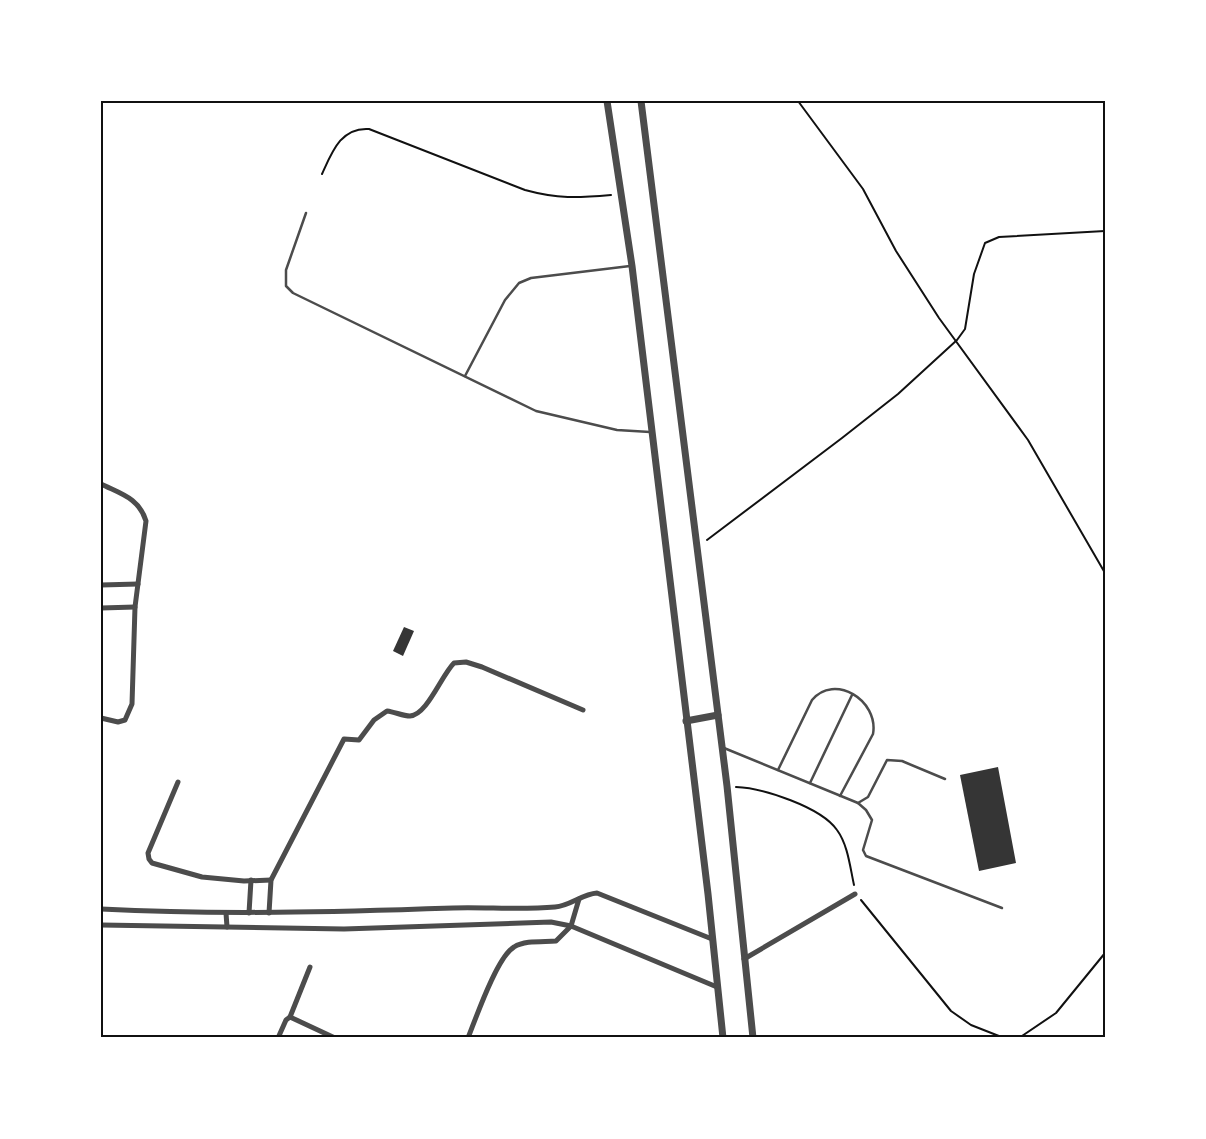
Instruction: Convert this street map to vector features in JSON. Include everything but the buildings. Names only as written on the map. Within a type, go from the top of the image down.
[{"type":"street","points":[[607,101],[632,266],[723,1038]]},
{"type":"street","points":[[641,101],[727,786],[753,1038]]},
{"type":"street","points":[[101,484],[132,499],[143,511],[146,521],[135,608],[132,704],[125,720],[118,722],[101,718]]},
{"type":"street","points":[[101,585],[138,584]]},
{"type":"street","points":[[101,608],[135,608]]},
{"type":"street","points":[[269,912],[271,880],[344,739],[359,740],[374,720],[388,711],[408,716],[418,715],[425,708],[444,673],[454,663],[466,662],[482,667],[583,710]]},
{"type":"street","points":[[686,721],[718,715]]},
{"type":"street","points":[[178,782],[148,853],[152,863],[202,877],[271,880]]},
{"type":"street","points":[[249,913],[251,880]]},
{"type":"street","points":[[101,909],[249,913],[497,906],[554,908],[564,906],[590,894],[606,895],[712,939]]},
{"type":"street","points":[[744,959],[855,894]]},
{"type":"street","points":[[468,1038],[495,973],[513,947],[525,943],[556,942],[570,926],[578,899]]},
{"type":"street","points":[[226,913],[226,927]]},
{"type":"street","points":[[101,925],[344,928],[551,922],[570,926],[717,987]]},
{"type":"street","points":[[278,1038],[286,1020],[290,1017],[310,967]]},
{"type":"street","points":[[290,1017],[334,1038]]},
{"type":"lane","points":[[306,213],[286,270],[286,286],[293,293],[536,411],[618,430],[652,433]]},
{"type":"lane","points":[[465,376],[505,300],[519,283],[531,278],[632,266]]},
{"type":"lane","points":[[778,770],[817,693],[825,689],[834,688],[852,695],[868,706],[875,723],[873,734],[840,796]]},
{"type":"lane","points":[[810,784],[852,695]]},
{"type":"lane","points":[[722,747],[858,803],[866,810],[872,820],[863,850],[866,856],[1002,908]]},
{"type":"lane","points":[[858,803],[868,797],[887,760],[902,761],[945,779]]},
{"type":"path","points":[[798,101],[864,189],[896,251],[956,341],[1028,440],[1105,572]]},
{"type":"path","points":[[322,174],[334,147],[346,134],[361,129],[369,129],[525,190],[547,196],[562,198],[621,194]]},
{"type":"path","points":[[696,548],[898,394],[956,341],[965,329],[978,256],[985,243],[999,236],[1105,231]]},
{"type":"path","points":[[727,786],[754,788],[783,796],[817,814],[837,829],[847,852],[855,894],[951,1012],[970,1025],[1004,1038]]},
{"type":"path","points":[[1019,1038],[1056,1013],[1105,953]]}]
